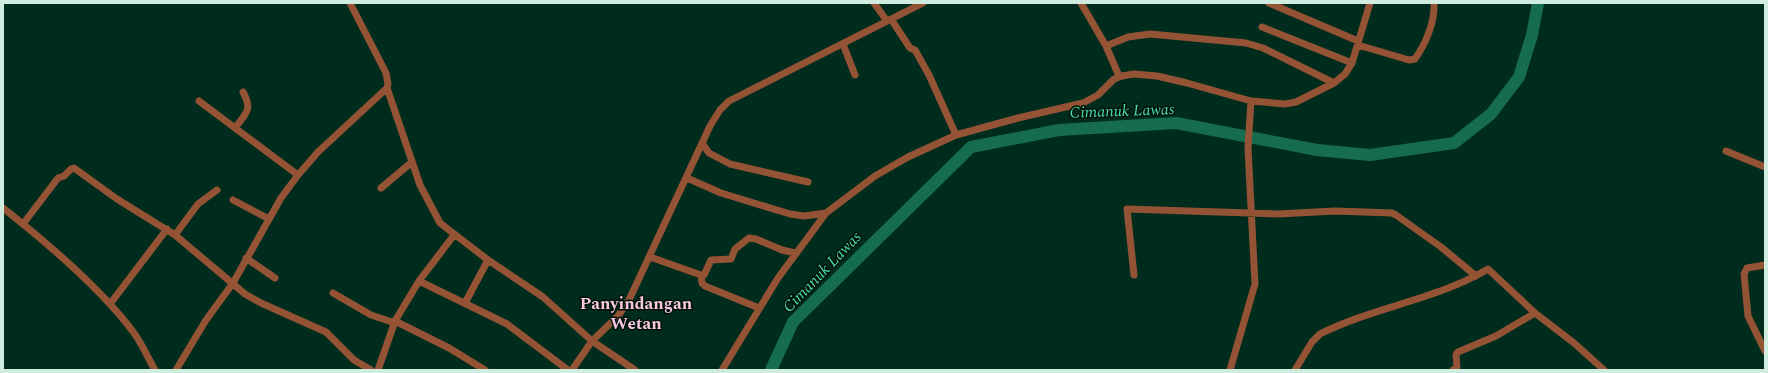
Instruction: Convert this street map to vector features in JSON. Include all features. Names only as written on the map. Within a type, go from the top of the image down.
[{"type":"street","points":[[350,3],[386,74],[388,84],[387,88],[420,185],[433,213],[440,223],[488,260],[543,297],[592,341],[635,370]]},
{"type":"street","points":[[874,3],[910,48],[915,50],[929,75],[956,135]]},
{"type":"street","points":[[572,370],[592,341],[623,310],[650,257],[702,143],[717,115],[729,101],[923,3]]},
{"type":"street","points":[[1081,3],[1106,46],[1119,76]]},
{"type":"street","points":[[1269,3],[1358,43],[1409,60],[1415,59],[1427,37],[1435,13],[1434,3]]},
{"type":"street","points":[[722,370],[758,308],[795,253],[826,213],[876,176],[908,157],[956,135],[1018,118],[1083,103],[1101,93],[1119,76],[1134,74],[1156,76],[1187,83],[1250,101],[1279,103],[1296,102],[1334,83],[1344,74],[1352,63],[1370,3]]},
{"type":"street","points":[[1262,27],[1352,63]]},
{"type":"street","points":[[1106,46],[1128,37],[1150,34],[1246,43],[1263,48],[1334,83]]},
{"type":"street","points":[[843,44],[855,75]]},
{"type":"street","points":[[176,370],[202,326],[233,283],[281,198],[298,175],[318,152],[387,88]]},
{"type":"street","points":[[235,128],[249,108],[249,103],[243,92]]},
{"type":"street","points":[[199,101],[298,175]]},
{"type":"street","points":[[1230,370],[1255,284],[1248,148],[1250,101]]},
{"type":"street","points":[[702,143],[709,153],[730,164],[808,182]]},
{"type":"street","points":[[1726,151],[1765,167]]},
{"type":"street","points":[[381,188],[412,162]]},
{"type":"street","points":[[23,224],[58,178],[64,176],[73,168],[117,199],[175,235],[245,294],[326,332],[354,360],[371,370]]},
{"type":"street","points":[[687,178],[721,193],[790,214],[804,216],[826,213]]},
{"type":"street","points":[[175,235],[198,204],[217,190]]},
{"type":"street","points":[[233,200],[269,219]]},
{"type":"street","points":[[3,208],[23,224],[110,304],[134,334],[155,370]]},
{"type":"street","points":[[1134,275],[1127,209],[1278,214],[1335,211],[1392,213],[1441,247],[1476,276]]},
{"type":"street","points":[[110,304],[166,229]]},
{"type":"street","points":[[378,370],[395,322],[419,281],[454,234]]},
{"type":"street","points":[[701,275],[704,274],[711,260],[732,259],[735,249],[748,238],[756,239],[782,250],[795,253]]},
{"type":"street","points":[[650,257],[701,275]]},
{"type":"street","points":[[246,258],[275,278]]},
{"type":"street","points":[[465,303],[488,260]]},
{"type":"street","points":[[1765,265],[1747,268],[1744,274],[1748,316],[1765,351]]},
{"type":"street","points":[[1295,370],[1312,342],[1320,334],[1476,276],[1488,269],[1535,314],[1574,343],[1604,370]]},
{"type":"street","points":[[701,275],[702,283],[705,286],[758,308]]},
{"type":"street","points":[[419,281],[507,324],[568,370]]},
{"type":"street","points":[[333,293],[371,315],[395,322],[449,348],[485,370]]},
{"type":"street","points":[[1453,370],[1457,368],[1456,355],[1458,352],[1496,336],[1535,314]]},
{"type":"waterway","name":"Cimanuk Lawas","points":[[771,370],[793,322],[971,147],[1059,130],[1176,123],[1317,150],[1370,155],[1454,143],[1491,114],[1519,77],[1532,35],[1538,3]]},
{"type":"district","name":"Panyindangan Wetan","points":[[636,314]]}]
